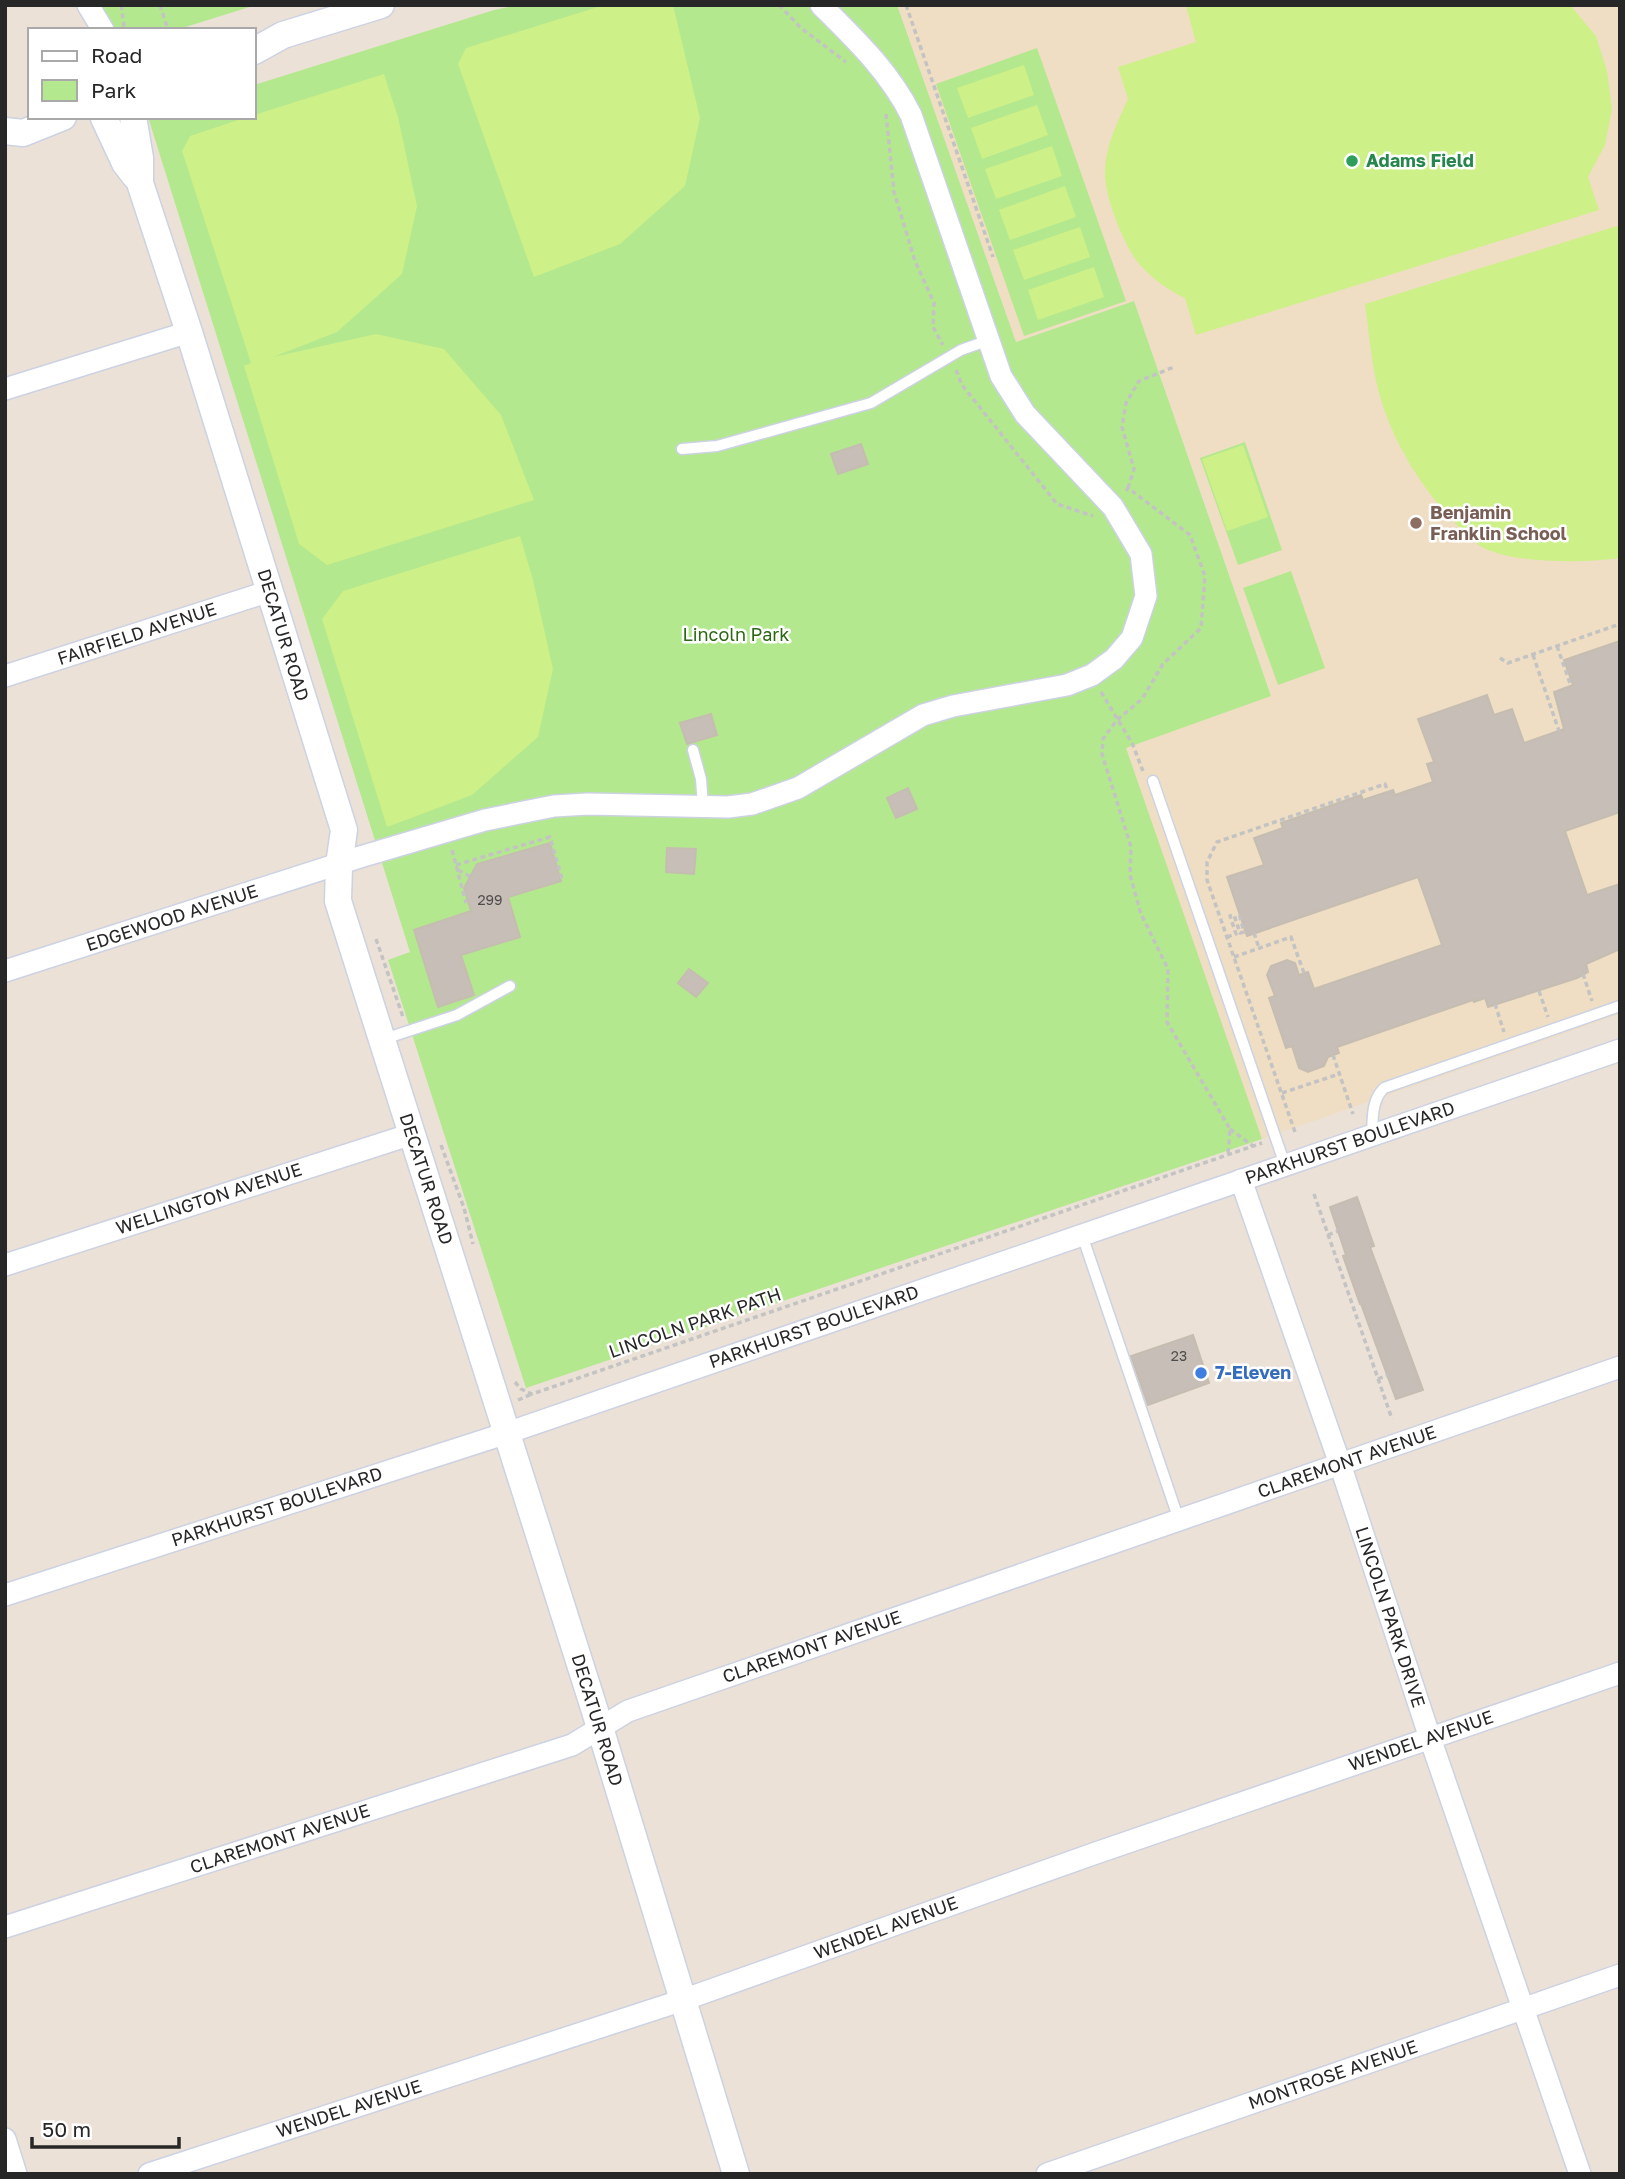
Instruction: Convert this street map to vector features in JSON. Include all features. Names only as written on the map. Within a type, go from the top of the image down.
[{"type":"street","points":[[86,5],[88,28]]},
{"type":"street","points":[[86,5],[102,28]]},
{"type":"street","points":[[256,50],[283,35],[381,5]]},
{"type":"street","name":"EDGEWOOD AVENUE","points":[[5,971],[417,839],[522,811],[589,804],[702,807],[752,804],[776,797],[830,770],[923,715],[953,706],[1067,685],[1092,674],[1114,659],[1132,638],[1146,596],[1142,554],[1113,507],[1024,414],[1001,376],[911,115],[876,61],[821,5]]},
{"type":"street","points":[[256,36],[283,35]]},
{"type":"street","points":[[5,129],[17,116],[28,112]]},
{"type":"street","points":[[5,129],[23,133],[58,119]]},
{"type":"street","name":"DECATUR ROAD","points":[[104,119],[125,163],[140,183]]},
{"type":"street","name":"DECATUR ROAD","points":[[133,119],[140,158],[140,183],[344,830],[338,901],[381,1040],[425,1135],[507,1433],[736,2174]]},
{"type":"street","points":[[5,389],[189,332]]},
{"type":"street","name":"FAIRFIELD AVENUE","points":[[5,676],[270,591]]},
{"type":"street","name":"PARKHURST BOULEVARD","points":[[5,1595],[507,1433],[1620,1049]]},
{"type":"street","name":"WELLINGTON AVENUE","points":[[5,1265],[425,1135]]},
{"type":"street","name":"LINCOLN PARK DRIVE","points":[[1241,1180],[1580,2174]]},
{"type":"street","name":"CLAREMONT AVENUE","points":[[5,1927],[572,1745],[628,1711],[1620,1367]]},
{"type":"street","name":"WENDEL AVENUE","points":[[149,2174],[683,2000],[1109,1848],[1620,1673]]},
{"type":"street","name":"MONTROSE AVENUE","points":[[1047,2174],[1620,1975]]},
{"type":"street","points":[[5,2139],[16,2174]]},
{"type":"lane","points":[[682,449],[717,446],[871,403],[961,350],[989,340]]},
{"type":"lane","points":[[693,750],[701,779],[702,807]]},
{"type":"lane","points":[[1153,781],[1285,1165]]},
{"type":"lane","points":[[381,1040],[457,1015],[510,986]]},
{"type":"lane","points":[[1372,1135],[1374,1103],[1378,1094],[1391,1085],[1620,1006]]},
{"type":"lane","points":[[1082,1235],[1179,1520]]},
{"type":"path","points":[[121,5],[127,28]]},
{"type":"path","points":[[160,5],[167,28]]},
{"type":"path","points":[[779,5],[801,28],[852,66]]},
{"type":"path","points":[[906,5],[993,257]]},
{"type":"path","points":[[885,105],[894,192],[915,261],[934,303],[933,327],[962,385],[1058,504],[1091,516],[1113,507],[1128,488],[1134,469],[1122,426],[1126,403],[1139,381],[1174,367]]},
{"type":"path","points":[[1128,488],[1190,535],[1205,576],[1201,628],[1163,664],[1142,699],[1117,720],[1104,739],[1102,754],[1131,847],[1130,875],[1142,914],[1168,969],[1167,1023],[1230,1129],[1253,1146]]},
{"type":"path","points":[[1500,658],[1508,663],[1620,624]]},
{"type":"path","points":[[1557,646],[1571,686]]},
{"type":"path","points":[[1533,655],[1559,731]]},
{"type":"path","points":[[1097,683],[1132,743],[1137,757]]},
{"type":"path","points":[[1295,1132],[1206,872],[1211,851],[1217,842],[1385,784],[1388,792]]},
{"type":"path","points":[[456,865],[550,837],[562,879]]},
{"type":"path","points":[[450,842],[466,903]]},
{"type":"path","points":[[458,870],[471,877]]},
{"type":"path","points":[[1227,937],[1236,934],[1230,916],[1234,915],[1241,933],[1244,932],[1239,913]]},
{"type":"path","points":[[373,931],[405,1025]]},
{"type":"path","points":[[1254,933],[1259,948]]},
{"type":"path","points":[[1234,957],[1291,937],[1304,973]]},
{"type":"path","points":[[1583,974],[1592,1001]]},
{"type":"path","points":[[1539,991],[1548,1017]]},
{"type":"path","points":[[1495,1004],[1504,1032]]},
{"type":"path","points":[[1333,1055],[1353,1114]]},
{"type":"path","points":[[1282,1093],[1339,1074]]},
{"type":"path","points":[[1228,1154],[1230,1129]]},
{"type":"path","points":[[425,1135],[458,1188],[474,1249]]},
{"type":"path","name":"LINCOLN PARK PATH","points":[[512,1403],[1268,1141]]},
{"type":"path","points":[[1314,1194],[1392,1419]]},
{"type":"path","points":[[1328,1235],[1338,1231]]},
{"type":"path","points":[[1345,1283],[1352,1282]]},
{"type":"path","points":[[1361,1331],[1370,1328]]},
{"type":"path","points":[[1378,1379],[1388,1375]]},
{"type":"path","points":[[513,1381],[532,1394]]},
{"type":"shaded area","name":"Benjamin Franklin School","points":[[897,5],[1620,5],[1620,1014],[1262,1139],[1125,748],[1271,695],[1134,301],[1016,342]]},
{"type":"green space","points":[[102,5],[256,5],[182,28],[109,28]]},
{"type":"green space","name":"Lincoln Park","points":[[518,5],[897,5],[1016,342],[1134,301],[1271,696],[1126,748],[1262,1139],[526,1388],[388,960],[410,952],[149,119],[256,119],[256,84],[494,10]]},
{"type":"green space","points":[[604,5],[673,5],[700,118],[685,186],[620,244],[534,277],[458,64],[466,48]]},
{"type":"green space","name":"Adams Field","points":[[1570,5],[1596,36],[1607,71],[1612,109],[1605,145],[1588,177],[1599,210],[1196,335],[1185,298],[1151,276],[1129,248],[1113,211],[1105,176],[1109,146],[1128,99],[1118,67],[1196,42],[1186,6]]},
{"type":"green space","points":[[1037,48],[1126,301],[1024,336],[936,84]]},
{"type":"green space","points":[[1024,65],[1034,95],[968,118],[957,88]]},
{"type":"green space","points":[[384,74],[398,117],[417,206],[402,274],[337,332],[273,357],[376,334],[444,349],[501,415],[534,500],[327,565],[299,544],[244,366],[251,363],[182,151],[190,136],[241,119],[256,119],[256,114]]},
{"type":"green space","points":[[1037,105],[1048,135],[982,159],[971,128]]},
{"type":"green space","points":[[1052,146],[1062,176],[996,199],[985,169]]},
{"type":"green space","points":[[1065,186],[1076,217],[1010,240],[999,210]]},
{"type":"green space","points":[[1620,225],[1620,558],[1550,561],[1495,553],[1475,543],[1444,511],[1399,445],[1378,389],[1365,304]]},
{"type":"green space","points":[[1080,227],[1090,257],[1024,280],[1013,250]]},
{"type":"green space","points":[[1094,267],[1104,297],[1038,320],[1028,290]]},
{"type":"green space","points":[[1245,442],[1282,550],[1238,565],[1200,458]]},
{"type":"green space","points":[[1243,445],[1268,517],[1227,531],[1202,459]]},
{"type":"green space","points":[[520,536],[553,669],[538,737],[472,795],[387,827],[322,619],[343,591]]},
{"type":"green space","points":[[1291,571],[1325,668],[1278,685],[1243,588]]},
{"type":"building","points":[[861,444],[868,464],[838,474],[831,454]]},
{"type":"building","points":[[1620,641],[1620,812],[1565,831],[1587,895],[1620,884],[1620,949],[1586,964],[1588,972],[1577,978],[1488,1007],[1485,998],[1474,1002],[1473,1000],[1337,1047],[1339,1053],[1328,1057],[1324,1066],[1308,1072],[1299,1068],[1292,1046],[1286,1048],[1269,998],[1275,996],[1267,975],[1271,966],[1287,960],[1295,963],[1299,975],[1308,972],[1314,989],[1442,945],[1418,877],[1247,936],[1227,877],[1264,865],[1254,838],[1283,828],[1281,823],[1361,795],[1363,800],[1393,790],[1395,795],[1433,782],[1427,764],[1434,762],[1418,719],[1487,695],[1494,715],[1512,709],[1524,743],[1564,729],[1554,692],[1573,685],[1564,660]]},
{"type":"building","points":[[711,714],[717,735],[687,744],[680,723]]},
{"type":"building","points":[[908,788],[917,809],[896,818],[887,798]]},
{"type":"building","points":[[550,843],[561,881],[508,897],[520,937],[461,955],[474,995],[438,1007],[414,930],[471,911],[464,888],[477,864]]},
{"type":"building","points":[[667,848],[696,849],[694,874],[666,872]]},
{"type":"building","points":[[689,969],[708,983],[696,997],[678,983]]},
{"type":"building","points":[[1357,1197],[1374,1246],[1370,1247],[1423,1390],[1396,1399],[1343,1256],[1346,1255],[1330,1207]]},
{"type":"building","points":[[1193,1335],[1209,1383],[1148,1405],[1131,1356]]},
{"type":"place","name":"Adams Field","points":[[1352,161]]},
{"type":"place","name":"Benjamin Franklin School","points":[[1416,523]]},
{"type":"place","name":"7-Eleven","points":[[1201,1373]]}]
